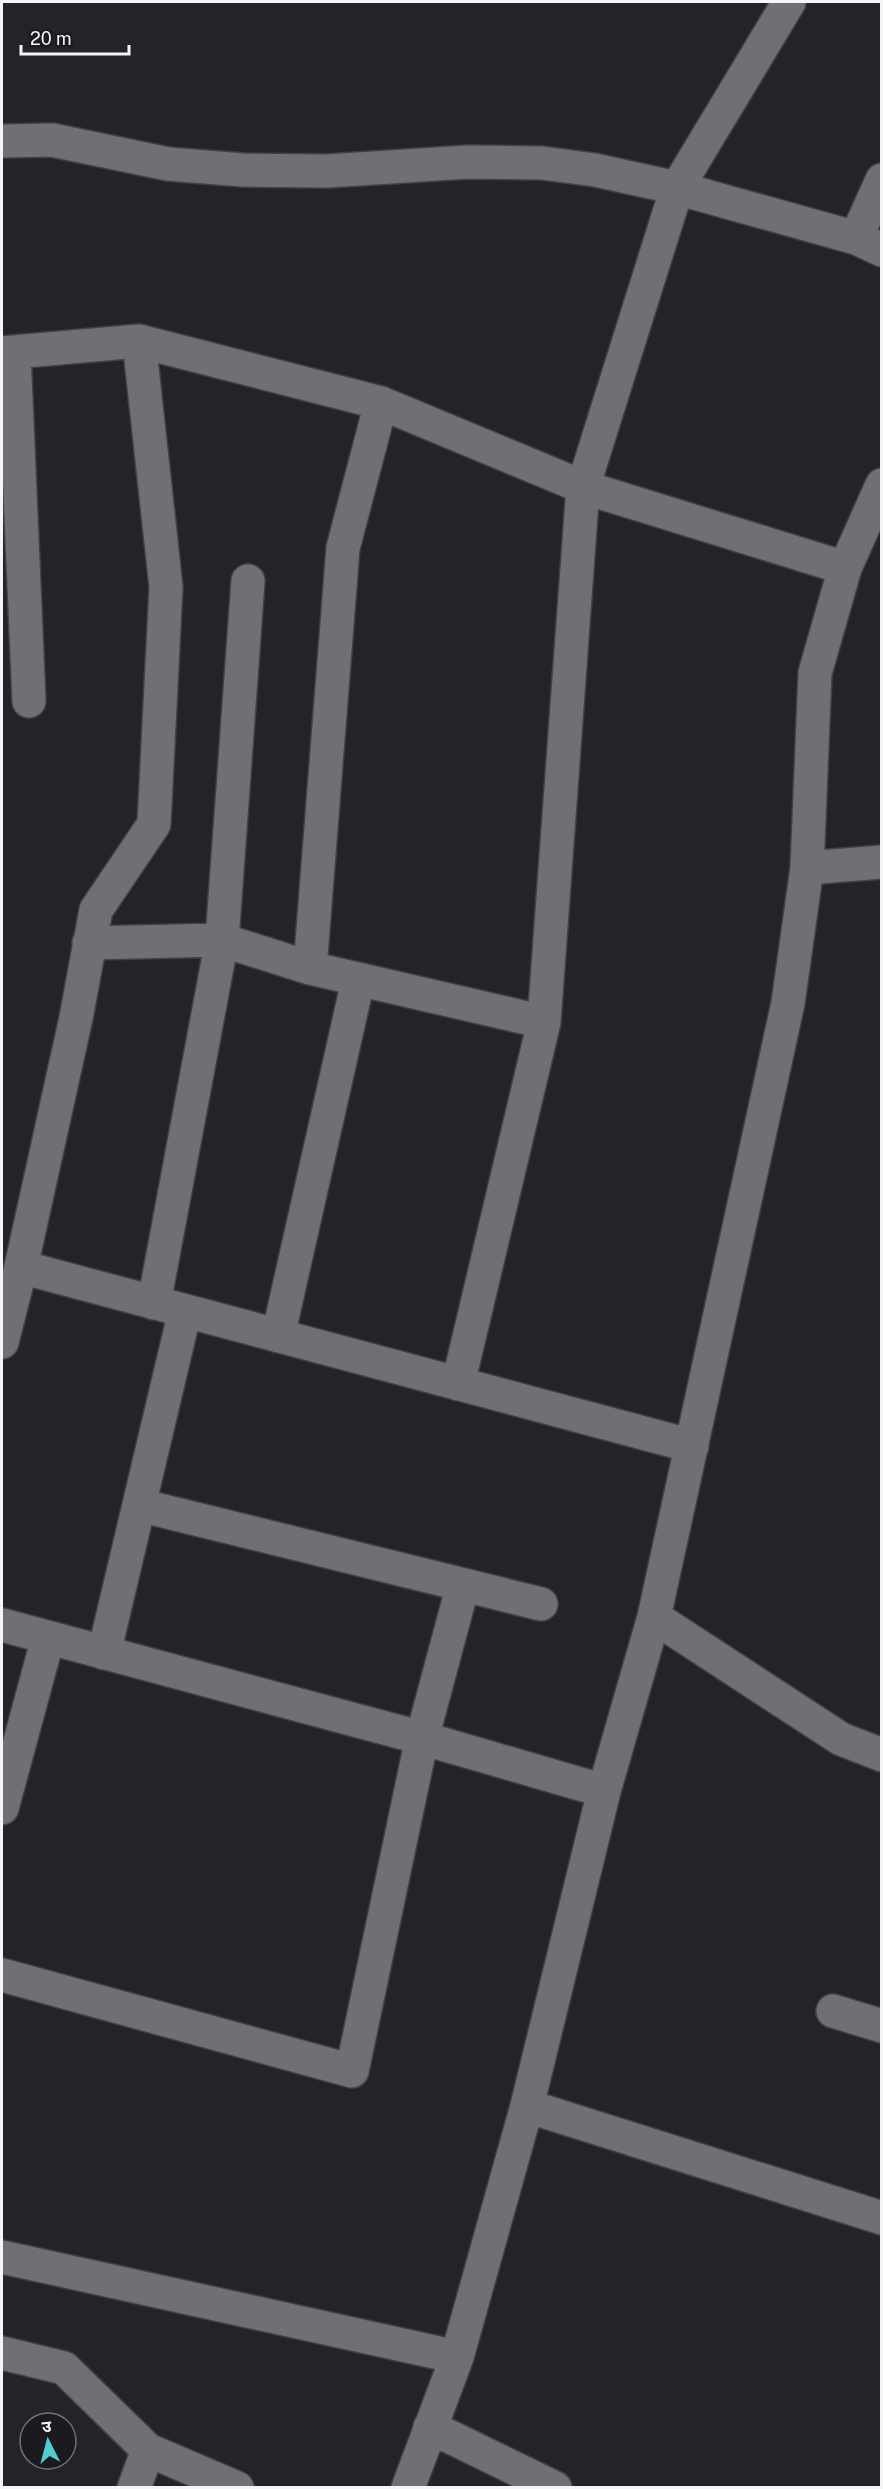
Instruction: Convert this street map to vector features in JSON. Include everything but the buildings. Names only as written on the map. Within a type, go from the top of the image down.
[{"type":"street","points":[[458,1384],[544,1022],[583,487],[677,188],[789,2]]},
{"type":"street","points":[[2,141],[52,140],[168,164],[243,170],[327,171],[468,162],[542,163],[595,170],[677,188],[869,244],[882,180]]},
{"type":"street","points":[[29,701],[8,353],[139,341],[381,403],[583,487],[844,568]]},
{"type":"street","points":[[2,1342],[12,1286],[73,1029],[96,910],[154,825],[166,587],[139,341]]},
{"type":"street","points":[[310,968],[344,548],[381,403]]},
{"type":"street","points":[[408,2487],[457,2357],[527,2106],[604,1791],[654,1617],[788,1003],[807,868],[814,673],[844,568],[882,485]]},
{"type":"street","points":[[154,1303],[222,940],[248,581]]},
{"type":"street","points":[[807,868],[882,862]]},
{"type":"street","points":[[89,943],[222,940],[358,981],[544,1022]]},
{"type":"street","points":[[278,1336],[358,981]]},
{"type":"street","points":[[12,1286],[154,1303],[692,1446]]},
{"type":"street","points":[[104,1653],[185,1311]]},
{"type":"street","points":[[139,1504],[541,1604]]},
{"type":"street","points":[[2,1975],[352,2071],[422,1738],[463,1585]]},
{"type":"street","points":[[654,1617],[841,1739],[882,1755]]},
{"type":"street","points":[[2,1625],[422,1738],[604,1791]]},
{"type":"street","points":[[2,1808],[48,1638]]},
{"type":"street","points":[[833,2011],[882,2026]]},
{"type":"street","points":[[527,2106],[882,2218]]},
{"type":"street","points":[[2,2257],[457,2357]]},
{"type":"street","points":[[2,2353],[64,2368],[148,2450],[237,2487]]},
{"type":"street","points":[[430,2427],[555,2487]]},
{"type":"street","points":[[134,2487],[148,2450]]}]
